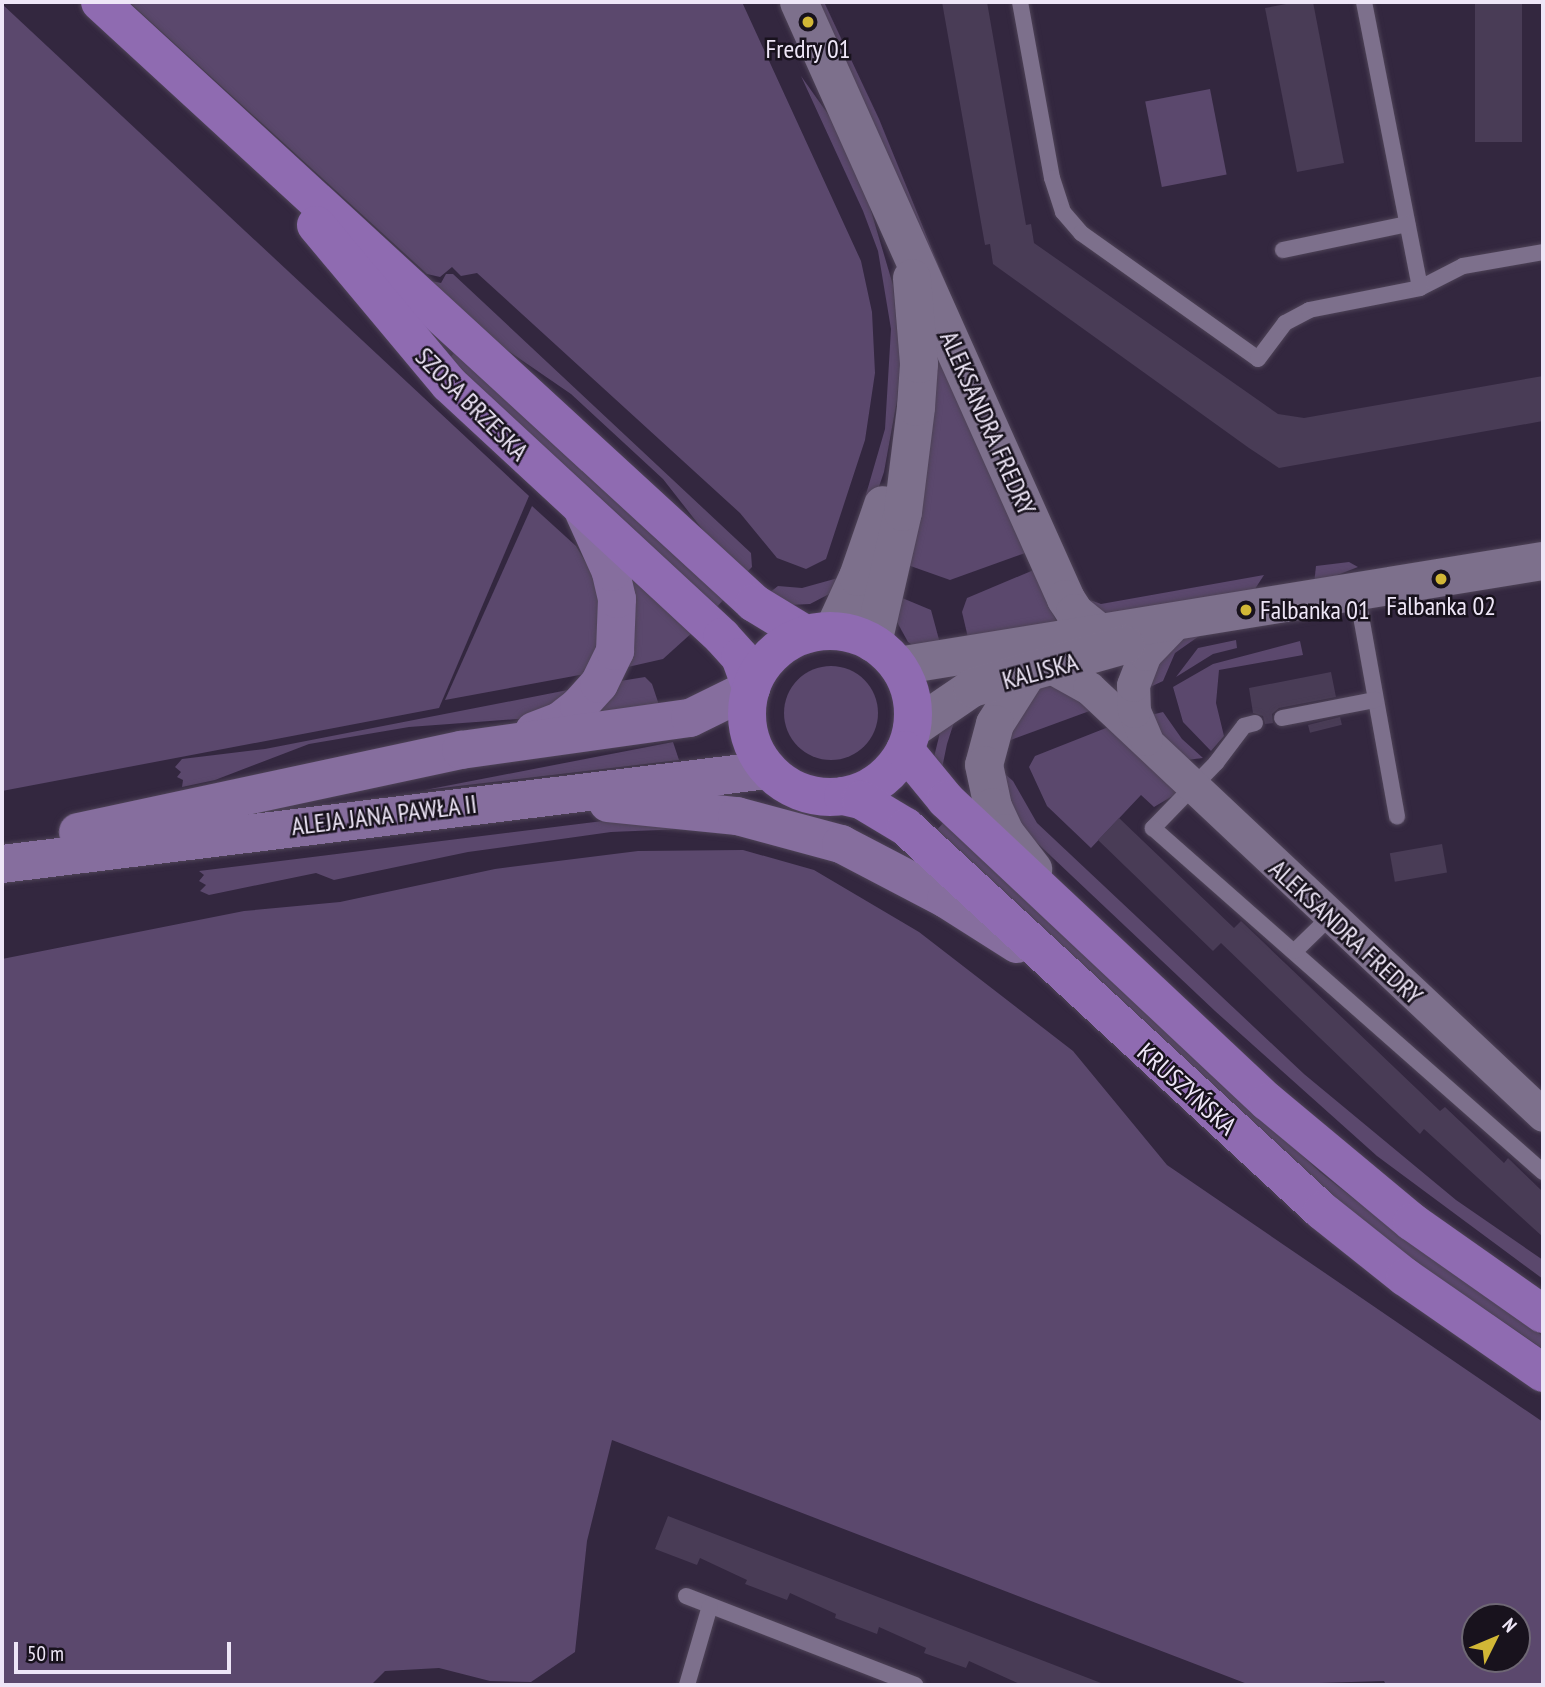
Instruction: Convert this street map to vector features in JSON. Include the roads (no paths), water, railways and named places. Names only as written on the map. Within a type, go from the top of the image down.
[{"type":"main road","name":"SZOSA BRZESKA","points":[[100,2],[754,603],[819,632]]},
{"type":"main road","name":"SZOSA BRZESKA","points":[[208,102],[284,186],[411,343],[582,508],[722,637],[740,657],[751,688]]},
{"type":"main road","points":[[461,750],[560,721],[599,684],[615,651],[617,599],[611,572],[582,508]]},
{"type":"main road","points":[[819,632],[885,655],[911,697],[908,740],[883,778],[843,796],[802,792],[768,770],[749,730],[751,688],[767,660],[819,632]]},
{"type":"main road","name":"ALEJA JANA PAWŁA II","points":[[2,848],[461,750],[690,718],[751,688]]},
{"type":"main road","name":"KRUSZYŃSKA","points":[[908,740],[940,794],[1336,1162],[1453,1252],[1543,1314]]},
{"type":"main road","name":"ALEJA JANA PAWŁA II","points":[[2,864],[466,804],[768,770]]},
{"type":"main road","name":"KRUSZYŃSKA","points":[[843,796],[861,800],[906,827],[1062,975],[1322,1211],[1416,1285],[1543,1373]]},
{"type":"main road","points":[[466,804],[645,805],[737,816],[802,832],[841,844],[906,877],[1062,975]]},
{"type":"street","name":"ALEKSANDRA FREDRY","points":[[799,2],[1066,599],[1075,613],[1097,631]]},
{"type":"street","name":"ALEKSANDRA FREDRY","points":[[885,655],[916,407],[916,310],[892,205]]},
{"type":"street","name":"ALEKSANDRA FREDRY","points":[[819,632],[858,577],[916,407]]},
{"type":"street","name":"KALISKA","points":[[885,655],[1175,623],[1309,598],[1357,594],[1543,561]]},
{"type":"street","name":"ALEKSANDRA FREDRY","points":[[1150,747],[1134,711],[1133,685],[1145,654],[1175,623]]},
{"type":"street","name":"KALISKA","points":[[908,740],[972,688],[1104,654],[1175,623]]},
{"type":"street","name":"ALEKSANDRA FREDRY","points":[[1039,672],[1089,688],[1191,787],[1543,1115]]},
{"type":"street","points":[[1039,672],[995,724],[984,765],[986,786],[1005,833],[1084,929]]},
{"type":"lane","points":[[1020,2],[1058,202],[1081,233],[1258,359],[1285,323],[1309,310],[1420,288],[1464,266],[1543,252]]},
{"type":"lane","points":[[1364,2],[1420,288]]},
{"type":"lane","points":[[1283,250],[1407,225]]},
{"type":"lane","points":[[1357,594],[1397,816]]},
{"type":"lane","points":[[1282,718],[1375,700]]},
{"type":"lane","points":[[1255,723],[1244,726],[1153,828],[1296,951],[1543,1172]]},
{"type":"lane","points":[[1296,951],[1330,917]]},
{"type":"lane","points":[[686,1596],[915,1685]]},
{"type":"lane","points":[[687,1685],[710,1606]]},
{"type":"place","name":"Fredry 01","points":[[808,22]]},
{"type":"place","name":"Falbanka 02","points":[[1441,579]]},
{"type":"place","name":"Falbanka 01","points":[[1246,610]]}]
